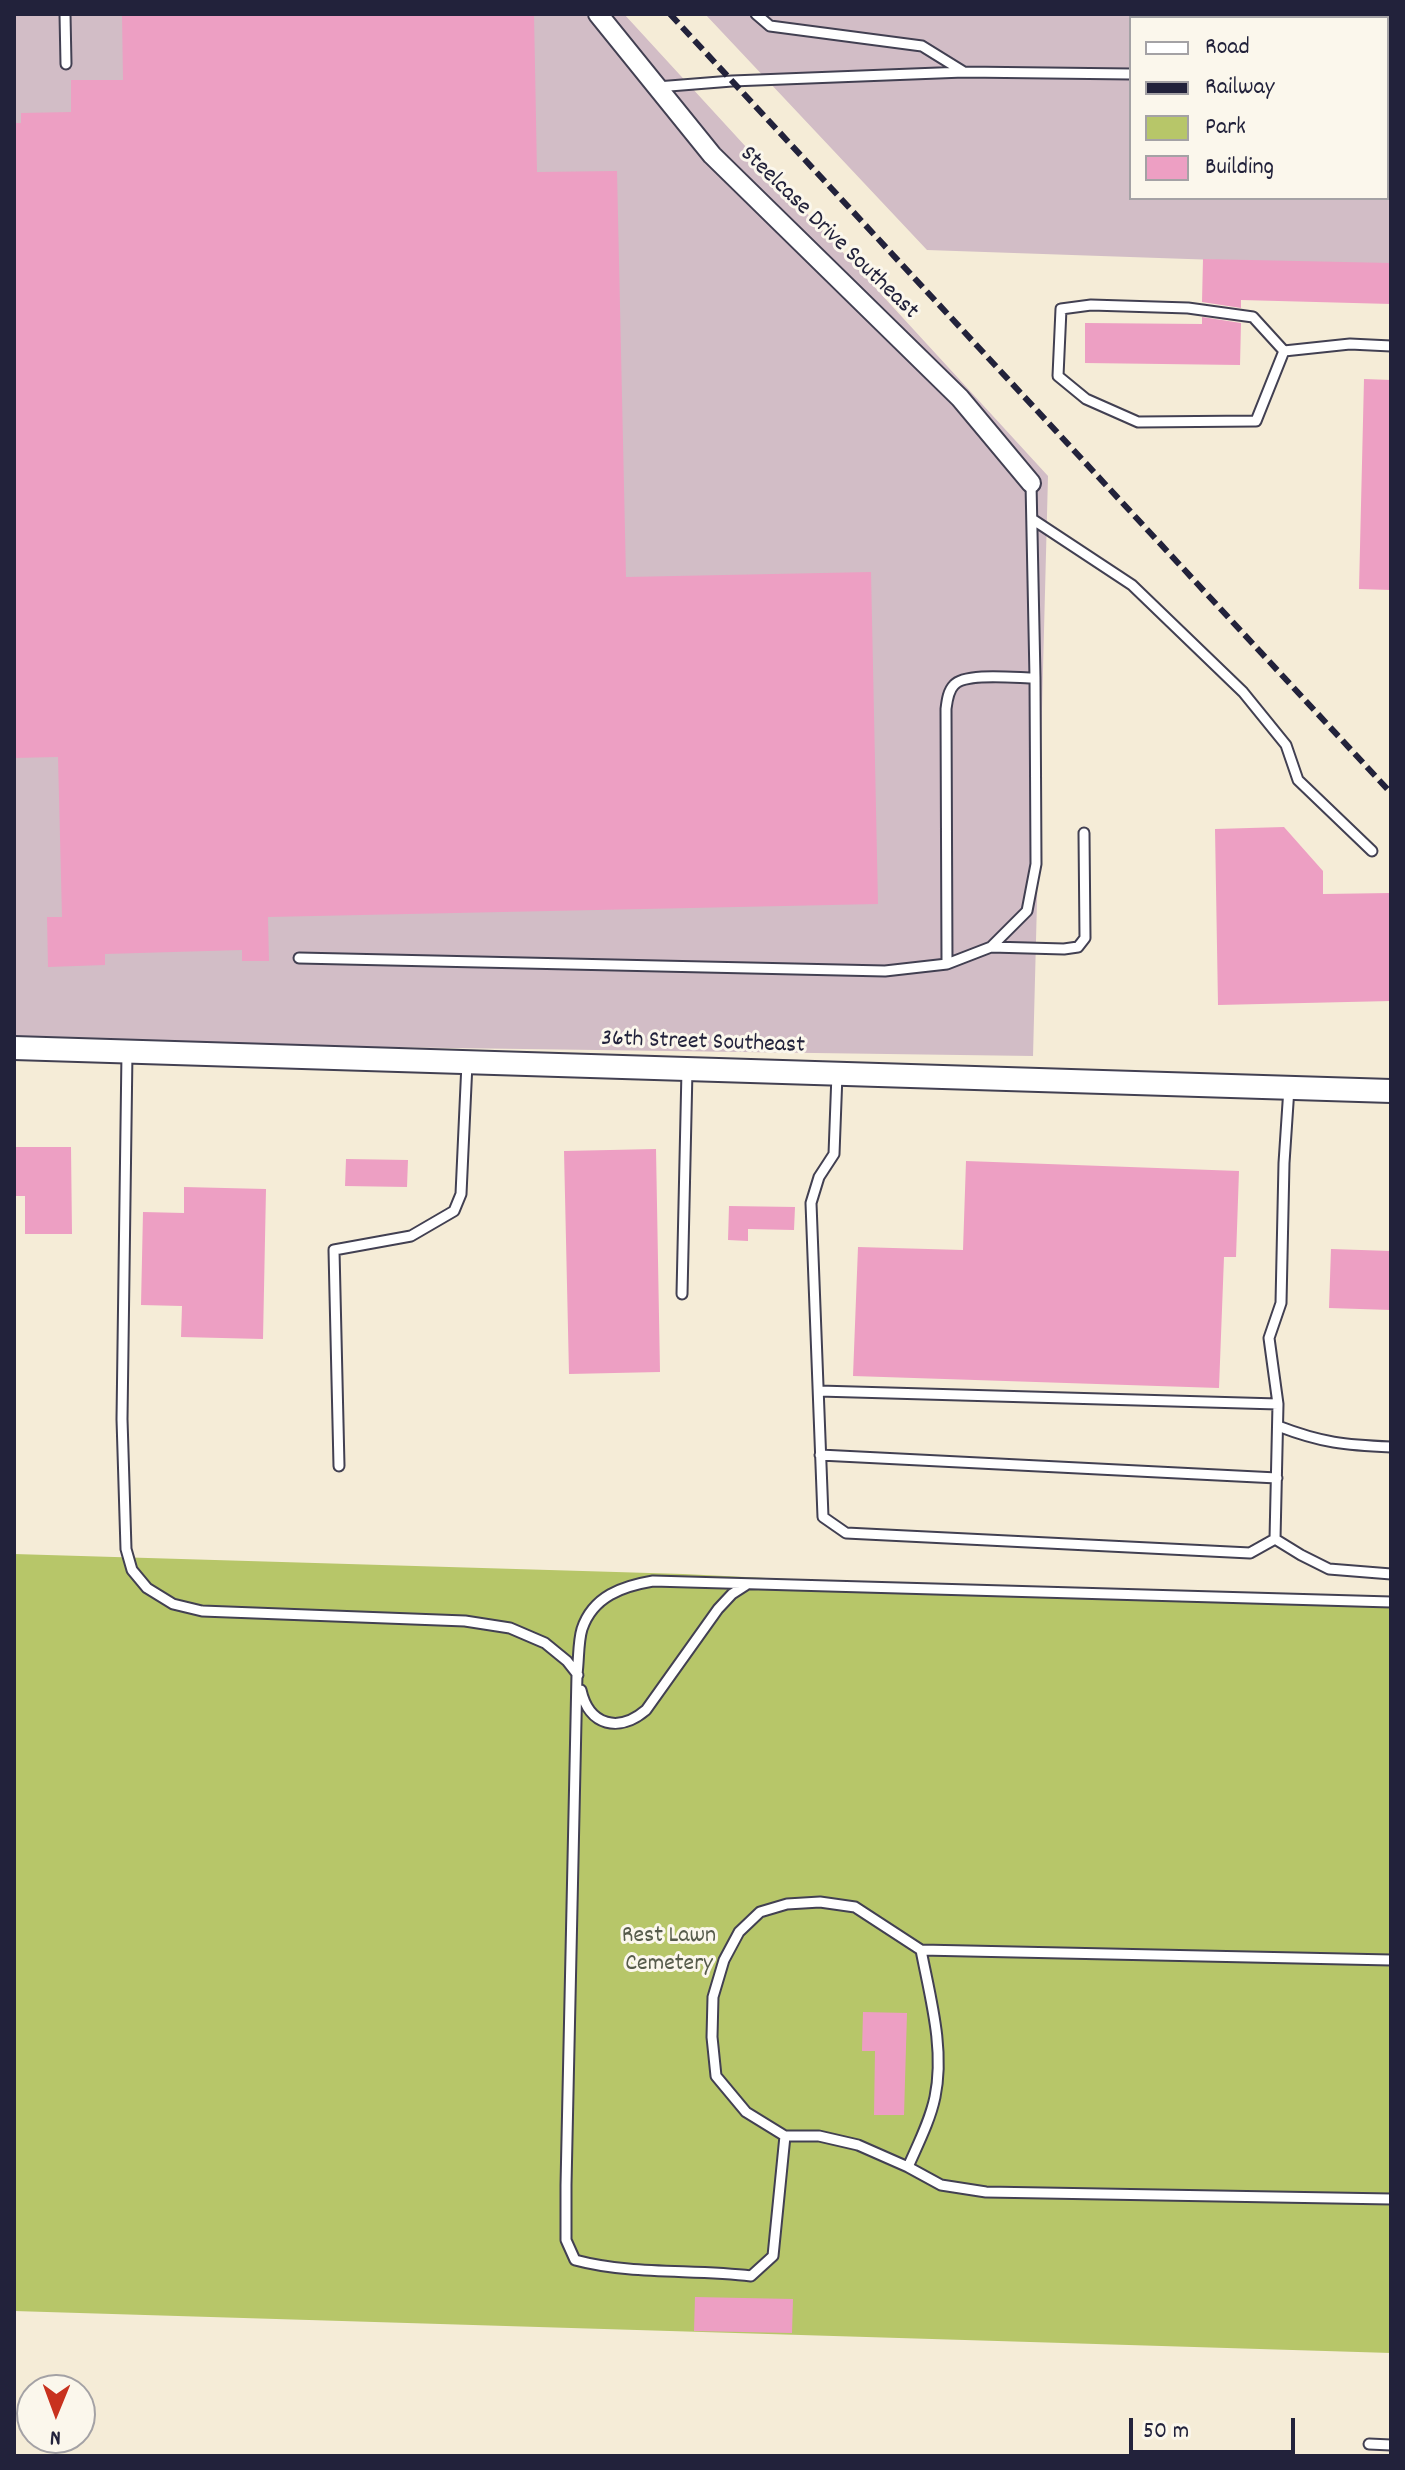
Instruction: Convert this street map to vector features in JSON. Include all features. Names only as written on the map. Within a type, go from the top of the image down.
[{"type":"street","name":"Steelcase Drive Southeast","points":[[598,14],[712,155],[960,398],[1031,483]]},
{"type":"street","name":"36th Street Southeast","points":[[14,1048],[1391,1091]]},
{"type":"lane","points":[[65,14],[66,64]]},
{"type":"lane","points":[[756,14],[770,26],[922,46],[964,72]]},
{"type":"lane","points":[[657,87],[964,72],[1129,74]]},
{"type":"lane","points":[[1091,305],[1188,308],[1243,314],[1253,317],[1284,351],[1256,421],[1138,422],[1086,399],[1058,376],[1061,309],[1091,305]]},
{"type":"lane","points":[[1284,351],[1350,344],[1391,346]]},
{"type":"lane","points":[[991,947],[1027,911],[1036,864],[1031,483]]},
{"type":"lane","points":[[1032,519],[1132,585],[1243,692],[1286,745],[1298,780],[1372,851]]},
{"type":"lane","points":[[947,964],[946,709],[949,693],[955,683],[968,678],[1035,678]]},
{"type":"lane","points":[[299,958],[885,971],[947,964],[991,947],[1078,947],[1085,938],[1084,833]]},
{"type":"lane","points":[[127,1052],[122,1419],[126,1549],[132,1570],[147,1588],[173,1604],[202,1611],[465,1621],[510,1628],[545,1643],[567,1661],[577,1674],[584,1704],[594,1716],[607,1723],[622,1724],[634,1720],[646,1710],[718,1609],[732,1594],[749,1584]]},
{"type":"lane","points":[[339,1466],[334,1250],[411,1236],[454,1211],[461,1194],[467,1063]]},
{"type":"lane","points":[[682,1294],[687,1070]]},
{"type":"lane","points":[[837,1074],[834,1154],[819,1177],[811,1203],[823,1517],[846,1533],[1250,1553],[1275,1539]]},
{"type":"lane","points":[[1275,1539],[1278,1404],[1269,1338],[1281,1303],[1289,1088]]},
{"type":"lane","points":[[819,1391],[1278,1404]]},
{"type":"lane","points":[[1278,1426],[1346,1446],[1391,1447]]},
{"type":"lane","points":[[820,1455],[1277,1478]]},
{"type":"lane","points":[[1275,1539],[1329,1569],[1391,1574]]},
{"type":"lane","points":[[785,2136],[773,2256],[751,2276],[602,2267],[575,2260],[566,2240],[566,2185],[577,1674],[583,1628],[595,1608],[617,1590],[653,1581],[1391,1602]]},
{"type":"lane","points":[[1391,1960],[921,1950],[855,1907],[820,1902],[787,1904],[760,1912],[739,1932],[724,1960],[713,1997],[712,2037],[716,2076],[746,2112],[785,2136],[819,2136],[858,2145],[941,2185],[986,2192],[1391,2199]]},
{"type":"lane","points":[[908,2167],[923,2135],[935,2096],[938,2051],[921,1950]]},
{"type":"lane","points":[[1369,2444],[1391,2445]]},
{"type":"shaded area","points":[[14,14],[624,14],[1048,476],[1033,1056],[14,1042]]},
{"type":"shaded area","points":[[705,14],[1391,14],[1391,266],[927,250]]},
{"type":"green space","name":"Rest Lawn Cemetery","points":[[14,1554],[683,1574],[1391,1608],[1391,2353],[14,2311]]},
{"type":"building","points":[[122,14],[534,14],[537,172],[617,171],[626,577],[871,572],[878,904],[268,917],[269,961],[242,961],[242,950],[105,954],[105,965],[48,967],[47,917],[62,917],[58,757],[14,758],[14,123],[21,123],[21,113],[71,112],[71,80],[123,80]]},
{"type":"building","points":[[1203,259],[1391,263],[1391,304],[1241,300],[1241,308],[1202,302]]},
{"type":"building","points":[[1202,317],[1241,323],[1240,365],[1085,363],[1085,323],[1202,324]]},
{"type":"building","points":[[1364,379],[1391,380],[1391,590],[1359,589]]},
{"type":"building","points":[[1284,827],[1323,871],[1323,894],[1391,893],[1391,1001],[1218,1005],[1215,829]]},
{"type":"building","points":[[14,1147],[71,1147],[72,1234],[25,1234],[25,1196],[14,1196]]},
{"type":"building","points":[[656,1149],[660,1372],[569,1374],[564,1151]]},
{"type":"building","points":[[346,1159],[408,1160],[407,1187],[345,1186]]},
{"type":"building","points":[[966,1161],[1239,1171],[1236,1257],[1224,1257],[1219,1388],[853,1376],[858,1247],[963,1250]]},
{"type":"building","points":[[184,1187],[266,1189],[263,1339],[181,1337],[182,1306],[141,1305],[143,1212],[184,1213]]},
{"type":"building","points":[[729,1206],[795,1207],[794,1230],[748,1229],[748,1241],[728,1240]]},
{"type":"building","points":[[1331,1249],[1391,1251],[1391,1310],[1329,1308]]},
{"type":"building","points":[[863,2012],[907,2013],[904,2115],[874,2115],[875,2051],[862,2051]]},
{"type":"building","points":[[695,2297],[793,2299],[792,2333],[694,2331]]},
{"type":"railway","points":[[670,14],[1391,793]]}]
